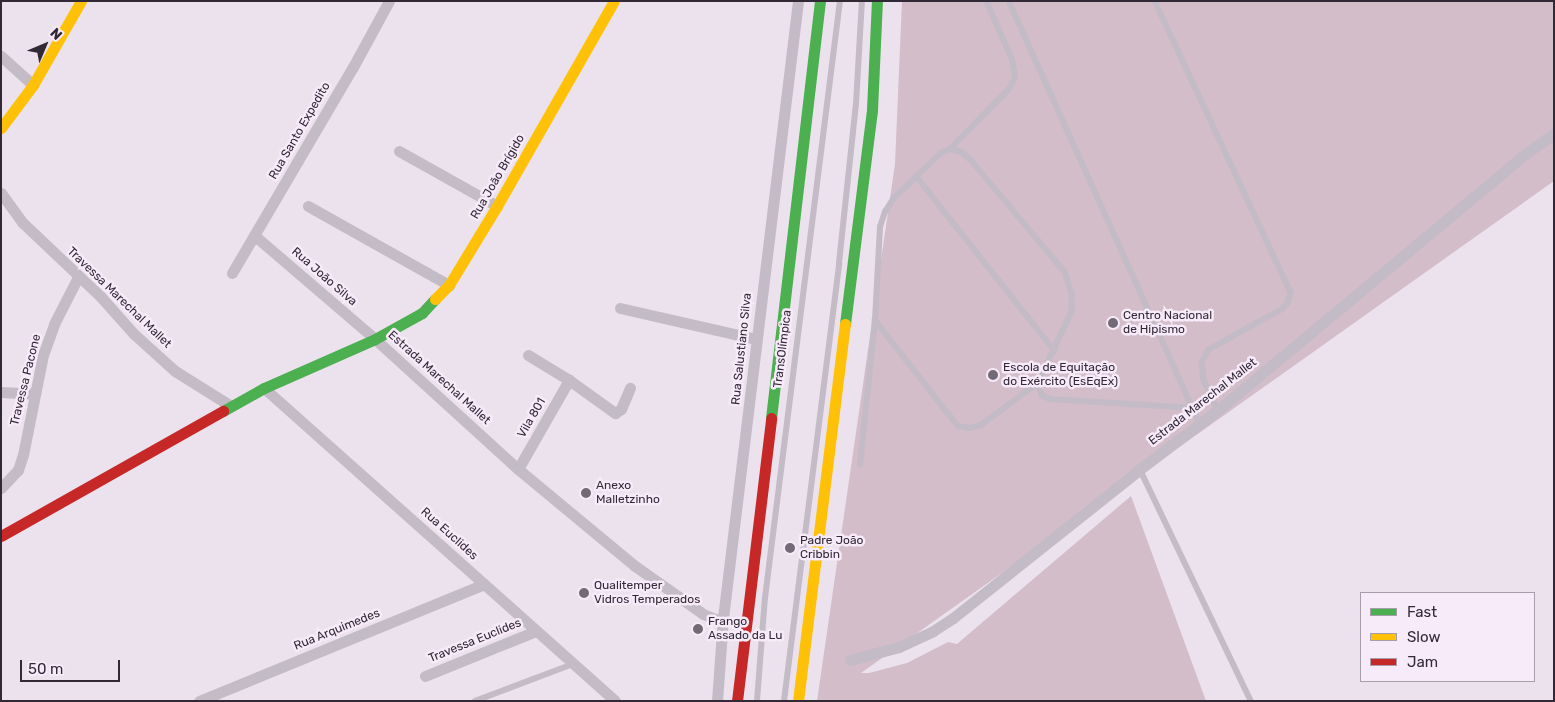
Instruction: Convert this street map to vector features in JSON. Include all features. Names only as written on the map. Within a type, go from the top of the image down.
[{"type":"main road","points":[[1,128],[33,85],[81,1]]},
{"type":"main road","name":"Rua João Brígido","points":[[375,339],[422,313],[449,285],[497,206],[614,1]]},
{"type":"main road","points":[[782,310],[782,259],[808,1]]},
{"type":"main road","name":"TransOlímpica","points":[[737,701],[820,1]]},
{"type":"main road","points":[[798,701],[872,110],[877,1]]},
{"type":"main road","name":"Estrada Marechal Mallet","points":[[1,536],[264,388],[375,339]]},
{"type":"street","name":"Rua Santo Expedito","points":[[232,273],[389,1]]},
{"type":"street","name":"Rua Salustiano Silva","points":[[717,701],[723,618],[798,1]]},
{"type":"street","points":[[1,56],[33,85]]},
{"type":"street","name":"Estrada Marechal Mallet","points":[[850,660],[914,641],[953,618],[1140,469],[1218,410],[1524,155],[1554,133]]},
{"type":"street","points":[[399,151],[497,206]]},
{"type":"street","name":"Travessa Marechal Mallet","points":[[1,193],[23,224],[101,297],[134,334],[175,371],[232,406]]},
{"type":"street","points":[[308,206],[449,285]]},
{"type":"street","name":"Rua João Silva","points":[[255,236],[375,339]]},
{"type":"street","name":"Travessa Pacone","points":[[1,488],[18,470],[23,455],[43,355],[54,324],[78,277]]},
{"type":"street","points":[[620,308],[756,339]]},
{"type":"street","name":"Estrada Marechal Mallet","points":[[375,339],[518,469],[635,566],[703,614],[718,620],[723,618]]},
{"type":"street","points":[[528,355],[569,380],[615,413],[621,409],[630,388]]},
{"type":"street","name":"Vila 801","points":[[518,469],[569,380]]},
{"type":"street","name":"Rua Euclides","points":[[264,388],[615,701]]},
{"type":"street","points":[[1,392],[34,394]]},
{"type":"street","name":"Rua Arquimedes","points":[[199,701],[484,584]]},
{"type":"street","name":"Travessa Euclides","points":[[425,676],[536,631]]},
{"type":"lane","name":"TransOlímpica","points":[[757,701],[765,598],[840,1]]},
{"type":"lane","points":[[784,701],[839,263],[856,104],[862,1]]},
{"type":"lane","points":[[860,465],[875,320],[880,228],[885,212],[893,199],[941,153],[950,149],[1009,89],[1014,76],[1012,60],[986,1]]},
{"type":"lane","points":[[1008,1],[1200,424]]},
{"type":"lane","points":[[1155,1],[1291,294],[1288,303],[1283,309],[1209,350],[1202,362],[1204,380],[1218,410]]},
{"type":"lane","points":[[875,320],[958,426],[970,428],[981,425],[1038,383],[1072,312],[1072,293],[1065,272],[971,160],[962,152],[950,149]]},
{"type":"lane","points":[[917,177],[1055,350]]},
{"type":"lane","points":[[1038,383],[1042,394],[1050,399],[1193,408]]},
{"type":"lane","points":[[1140,469],[1251,701]]},
{"type":"lane","points":[[475,701],[575,664]]},
{"type":"shaded area","name":"Centro Nacional de Hipismo","points":[[902,1],[1554,1],[1554,181],[861,673],[869,673],[907,663],[948,642],[957,644],[1131,496],[1206,701],[817,701],[895,164]]},
{"type":"traffic: fast","points":[[771,418],[820,1]]},
{"type":"traffic: fast","points":[[845,324],[872,110],[877,1]]},
{"type":"traffic: fast","points":[[223,411],[264,388],[375,339],[422,313],[435,299]]},
{"type":"traffic: slow","points":[[1,128],[33,85],[81,1]]},
{"type":"traffic: slow","points":[[435,299],[449,285],[497,206],[614,1]]},
{"type":"traffic: slow","points":[[798,701],[845,324]]},
{"type":"traffic: jam","points":[[1,536],[223,411]]},
{"type":"traffic: jam","points":[[737,701],[771,418]]},
{"type":"place","name":"Centro Nacional de Hipismo","points":[[1113,323]]},
{"type":"place","name":"Escola de Equitação do Exército (EsEqEx)","points":[[993,375]]},
{"type":"place","name":"Anexo Malletzinho","points":[[586,493]]},
{"type":"place","name":"Padre João Cribbin","points":[[790,548]]},
{"type":"place","name":"Qualitemper Vidros Temperados","points":[[584,593]]},
{"type":"place","name":"Frango Assado da Lu","points":[[698,629]]}]
